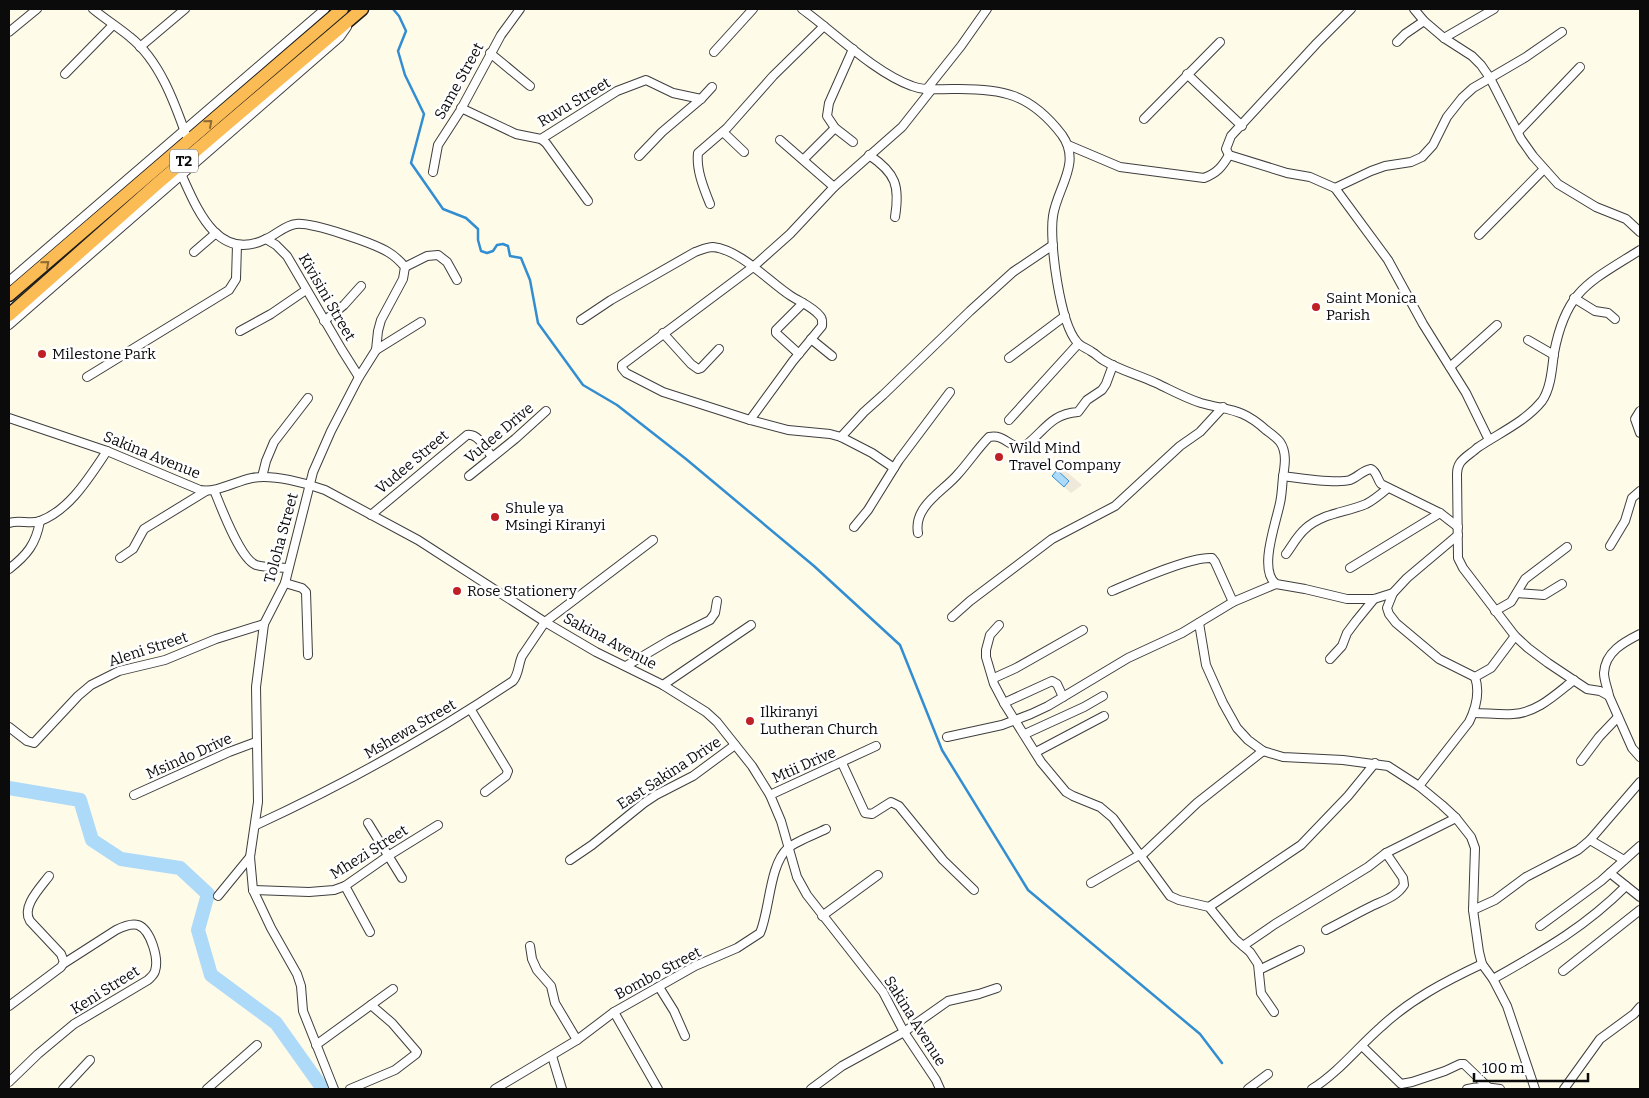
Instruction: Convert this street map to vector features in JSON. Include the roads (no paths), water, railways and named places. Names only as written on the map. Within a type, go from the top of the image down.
[{"type":"highway","name":"T2","points":[[277,73],[342,9]]},
{"type":"highway","name":"T2","points":[[9,315],[229,114],[277,73],[360,10]]},
{"type":"highway","name":"T2","points":[[9,295],[186,136],[229,114]]},
{"type":"street","points":[[9,32],[36,9]]},
{"type":"street","points":[[93,9],[140,47],[166,86],[186,136]]},
{"type":"street","points":[[140,47],[185,9]]},
{"type":"street","points":[[9,281],[186,136],[326,9]]},
{"type":"street","name":"Same Street","points":[[433,172],[438,146],[461,108],[490,53],[520,9]]},
{"type":"street","points":[[714,52],[753,9]]},
{"type":"street","points":[[802,9],[853,49],[887,73],[911,86],[929,89],[982,89],[1007,93],[1021,99],[1044,116],[1068,145],[1068,173],[1053,217],[1053,245],[1060,296],[1065,316],[1072,335],[1078,344],[1112,365],[1185,397],[1243,413],[1259,423],[1280,442],[1284,451],[1282,494],[1268,558],[1269,575],[1276,584],[1347,599],[1374,599],[1393,593]]},
{"type":"street","points":[[894,468],[872,453],[841,437],[830,434],[788,430],[663,392],[623,371],[622,365],[753,267],[790,234],[834,187],[869,154],[902,127],[987,9]]},
{"type":"street","points":[[1352,9],[1317,43],[1232,136],[1226,149],[1229,155],[1310,178],[1335,188],[1388,260],[1423,324],[1466,393],[1489,440]]},
{"type":"street","points":[[1414,9],[1424,21],[1444,38],[1472,56],[1482,65],[1533,156],[1558,184],[1596,207],[1626,219],[1640,232]]},
{"type":"street","points":[[1444,38],[1494,9]]},
{"type":"street","points":[[9,325],[340,37],[360,10]]},
{"type":"street","points":[[1398,42],[1405,34],[1424,21]]},
{"type":"street","points":[[65,74],[113,25]]},
{"type":"street","points":[[710,204],[701,180],[698,153],[723,132],[773,76],[824,26]]},
{"type":"street","points":[[1335,188],[1371,170],[1411,162],[1422,157],[1433,145],[1447,117],[1457,103],[1473,88],[1526,57],[1562,32]]},
{"type":"street","points":[[1144,118],[1220,42]]},
{"type":"street","points":[[853,49],[826,116],[835,128],[853,142]]},
{"type":"street","points":[[490,53],[530,86]]},
{"type":"street","points":[[1518,132],[1580,67]]},
{"type":"street","points":[[1187,74],[1242,126]]},
{"type":"street","name":"Ruvu Street","points":[[461,108],[516,134],[541,139],[617,91],[646,80],[673,92],[701,98]]},
{"type":"street","points":[[639,156],[712,86]]},
{"type":"street","points":[[804,159],[835,128]]},
{"type":"street","points":[[723,132],[744,152]]},
{"type":"street","points":[[541,139],[546,143],[588,201]]},
{"type":"street","points":[[780,140],[834,187]]},
{"type":"street","points":[[1068,145],[1120,167],[1204,178],[1214,174],[1229,155]]},
{"type":"street","points":[[869,154],[887,170],[896,185],[898,194],[895,217]]},
{"type":"street","points":[[1479,235],[1544,169]]},
{"type":"street","points":[[182,176],[195,205],[216,234],[228,242],[237,245],[260,242],[294,224],[302,224],[343,234],[369,243],[387,251],[405,267],[427,256],[438,255],[447,262],[457,280]]},
{"type":"street","points":[[194,252],[216,234]]},
{"type":"street","name":"Kivisini Street","points":[[266,239],[276,245],[287,256],[359,377]]},
{"type":"street","points":[[87,377],[229,290],[236,279],[237,245]]},
{"type":"street","points":[[841,437],[864,412],[1013,272],[1053,245]]},
{"type":"street","points":[[581,320],[611,300],[687,256],[708,247],[715,247],[736,255],[818,314],[822,319],[822,326],[750,420]]},
{"type":"street","points":[[1609,696],[1600,691],[1587,689],[1548,664],[1515,636],[1463,568],[1458,558],[1457,474],[1459,464],[1489,440],[1514,426],[1543,400],[1551,374],[1557,340],[1567,309],[1574,298],[1590,281],[1640,250]]},
{"type":"street","name":"Toloha Street","points":[[334,1089],[303,1011],[301,986],[297,974],[271,928],[253,890],[250,857],[258,802],[256,687],[264,624],[285,583],[309,484],[331,431],[359,377],[376,350],[381,320],[403,279],[405,267]]},
{"type":"street","points":[[324,321],[344,305],[361,286]]},
{"type":"street","points":[[240,331],[271,314],[306,290]]},
{"type":"street","points":[[1574,298],[1595,311],[1608,313],[1615,320]]},
{"type":"street","points":[[799,354],[776,333],[776,330],[803,303]]},
{"type":"street","points":[[1009,358],[1065,316]]},
{"type":"street","points":[[376,350],[421,322]]},
{"type":"street","points":[[1450,367],[1497,326]]},
{"type":"street","points":[[663,333],[691,364],[698,369],[719,349]]},
{"type":"street","points":[[811,339],[832,356]]},
{"type":"street","points":[[1528,340],[1554,355]]},
{"type":"street","points":[[1009,420],[1078,344]]},
{"type":"street","points":[[918,533],[918,519],[925,506],[957,475],[989,437],[1004,438],[1017,447],[1022,448],[1050,422],[1065,413],[1078,412],[1087,400],[1102,390],[1112,365]]},
{"type":"street","points":[[854,527],[868,510],[894,468],[950,392]]},
{"type":"street","points":[[262,477],[269,450],[308,398]]},
{"type":"street","points":[[952,617],[970,601],[1052,539],[1114,506],[1180,446],[1200,432],[1223,407]]},
{"type":"street","name":"Vudee Drive","points":[[469,476],[546,411]]},
{"type":"street","points":[[1640,411],[1636,419],[1640,433]]},
{"type":"street","name":"Sakina Avenue","points":[[9,418],[107,451],[192,488],[210,491],[262,477],[309,484],[325,490],[426,545],[545,622],[596,652],[663,685],[706,712],[752,766],[770,795],[781,821],[797,877],[807,895],[883,992],[904,1032],[940,1089]]},
{"type":"street","name":"Vudee Street","points":[[371,515],[467,435],[472,434],[476,436],[492,457]]},
{"type":"street","points":[[11,522],[40,521],[54,514],[72,498],[107,451]]},
{"type":"street","points":[[1283,476],[1309,480],[1343,481],[1350,480],[1371,469],[1375,471],[1381,484],[1440,513],[1458,531]]},
{"type":"street","points":[[1286,554],[1306,527],[1326,516],[1365,504],[1388,488]]},
{"type":"street","points":[[1610,546],[1625,520],[1632,498],[1640,490]]},
{"type":"street","points":[[120,558],[133,549],[144,529],[210,491],[236,540],[250,561],[260,566],[288,568]]},
{"type":"street","points":[[1350,568],[1440,513]]},
{"type":"street","points":[[9,569],[24,556],[33,544],[37,537],[40,521]]},
{"type":"street","points":[[1458,531],[1393,593],[1387,608],[1396,623],[1439,659],[1476,677]]},
{"type":"street","name":"Mshewa Street","points":[[256,825],[311,800],[471,710],[513,681],[518,676],[522,656],[545,622],[653,540]]},
{"type":"street","points":[[1494,610],[1511,602],[1525,579],[1567,547]]},
{"type":"street","points":[[1112,591],[1175,567],[1212,558],[1233,602]]},
{"type":"street","points":[[285,583],[302,588],[306,592],[308,655]]},
{"type":"street","points":[[947,737],[986,729],[1043,709],[1128,658],[1199,623],[1233,602],[1276,584]]},
{"type":"street","points":[[1517,593],[1544,595],[1562,584]]},
{"type":"street","points":[[1330,659],[1342,646],[1347,633],[1356,620],[1374,599]]},
{"type":"street","points":[[626,666],[670,640],[710,620],[715,613],[716,601]]},
{"type":"street","points":[[1199,623],[1206,665],[1223,704],[1237,728],[1248,740],[1263,751],[1283,757],[1375,763],[1388,766],[1418,786],[1456,818],[1471,838],[1475,848],[1473,910],[1478,952],[1482,964],[1493,979],[1507,1006],[1535,1089]]},
{"type":"street","name":"Aleni Street","points":[[9,727],[27,741],[34,743],[78,696],[91,685],[119,671],[165,660],[216,639],[264,624]]},
{"type":"street","points":[[663,685],[751,625]]},
{"type":"street","points":[[999,625],[990,635],[986,650],[986,657],[994,678],[994,684],[1041,762],[1063,788],[1073,796],[1106,810],[1141,854],[1170,896],[1209,907],[1235,939],[1255,958],[1259,970],[1260,993],[1274,1012]]},
{"type":"street","points":[[994,678],[1016,668],[1083,630]]},
{"type":"street","points":[[1640,634],[1624,642],[1609,657],[1604,671],[1609,696],[1640,757]]},
{"type":"street","points":[[1476,677],[1490,668],[1515,636]]},
{"type":"street","points":[[1418,786],[1469,722],[1474,713],[1478,691],[1476,677]]},
{"type":"street","points":[[1004,703],[1052,680],[1057,684],[1063,697]]},
{"type":"street","points":[[1474,713],[1515,714],[1531,710],[1547,702],[1574,680]]},
{"type":"street","points":[[1025,734],[1084,707],[1103,696]]},
{"type":"street","points":[[471,710],[508,771],[506,776],[485,792]]},
{"type":"street","points":[[1036,752],[1104,716]]},
{"type":"street","points":[[1581,760],[1618,717]]},
{"type":"street","name":"Msindo Drive","points":[[134,796],[229,752],[256,742]]},
{"type":"street","name":"East Sakina Drive","points":[[570,860],[592,845],[644,803],[693,776],[735,745]]},
{"type":"street","name":"Mtii Drive","points":[[770,795],[876,746]]},
{"type":"street","points":[[1091,882],[1141,854],[1197,804],[1263,751]]},
{"type":"street","points":[[842,763],[865,813],[872,814],[891,802],[899,806],[943,860],[974,890]]},
{"type":"street","points":[[1209,907],[1293,851],[1309,838],[1348,796],[1375,763]]},
{"type":"street","points":[[1473,910],[1495,900],[1526,877],[1565,858],[1590,840],[1640,782]]},
{"type":"street","points":[[1243,946],[1275,924],[1368,867],[1386,853],[1456,818]]},
{"type":"street","points":[[368,823],[402,878]]},
{"type":"street","name":"Mhezi Street","points":[[253,890],[316,892],[334,890],[345,886],[388,856],[438,825]]},
{"type":"street","points":[[788,849],[826,828]]},
{"type":"street","points":[[1590,840],[1624,860]]},
{"type":"street","points":[[1540,926],[1610,873],[1640,846]]},
{"type":"street","name":"Bombo Street","points":[[495,1089],[577,1040],[614,1012],[695,966],[738,948],[760,933],[778,864],[788,849]]},
{"type":"street","points":[[1326,930],[1369,907],[1395,896],[1400,891],[1404,885],[1403,878],[1386,853]]},
{"type":"street","points":[[218,896],[250,857]]},
{"type":"street","points":[[1610,873],[1640,897]]},
{"type":"street","points":[[49,876],[30,903],[27,916],[61,954],[64,960],[63,964]]},
{"type":"street","points":[[822,916],[878,876]]},
{"type":"street","points":[[345,886],[370,932]]},
{"type":"street","points":[[1493,979],[1580,927],[1626,886]]},
{"type":"street","points":[[1563,971],[1640,910]]},
{"type":"street","name":"Keni Street","points":[[9,1006],[63,964],[124,926],[136,925],[146,932],[152,941],[156,967],[154,974],[148,980],[62,1033],[9,1082]]},
{"type":"street","points":[[530,946],[532,959],[537,970],[551,986],[555,1003],[577,1040]]},
{"type":"street","points":[[1259,970],[1300,950]]},
{"type":"street","points":[[1312,1089],[1332,1075],[1382,1025],[1420,996],[1482,964]]},
{"type":"street","points":[[659,987],[674,1011],[685,1036]]},
{"type":"street","points":[[812,1089],[842,1066],[904,1032],[948,1001],[997,988]]},
{"type":"street","points":[[316,1044],[393,989]]},
{"type":"street","points":[[350,1089],[395,1070],[417,1052],[392,1023],[371,1005]]},
{"type":"street","points":[[1564,1089],[1600,1039],[1634,1014],[1640,1007]]},
{"type":"street","points":[[614,1012],[658,1089]]},
{"type":"street","points":[[207,1089],[257,1045]]},
{"type":"street","points":[[1362,1046],[1401,1084],[1464,1064],[1488,1087]]},
{"type":"street","points":[[552,1056],[562,1089]]},
{"type":"street","points":[[63,1089],[90,1060]]},
{"type":"street","points":[[1248,1089],[1268,1074]]},
{"type":"street","points":[[1467,1089],[1474,1087],[1500,1089]]},
{"type":"water","points":[[1057,470],[1069,481],[1064,487],[1052,476]]},
{"type":"waterway","points":[[393,9],[399,16],[406,31],[398,51],[405,75],[424,114],[411,163],[443,209],[466,218],[478,229],[481,251],[487,253],[493,251],[497,245],[503,244],[508,246],[510,256],[521,258],[530,280],[538,323],[583,385],[617,405],[686,459],[814,566],[900,645],[942,750],[1028,890],[1200,1034],[1222,1063]]},
{"type":"waterway","points":[[9,788],[80,800],[92,840],[121,859],[180,868],[208,894],[198,930],[211,975],[276,1023],[323,1089]]},
{"type":"place","name":"Saint Monica Parish","points":[[1316,307]]},
{"type":"place","name":"Milestone Park","points":[[42,354]]},
{"type":"place","name":"Wild Mind Travel Company","points":[[999,457]]},
{"type":"place","name":"Shule ya Msingi Kiranyi","points":[[495,517]]},
{"type":"place","name":"Rose Stationery","points":[[457,591]]},
{"type":"place","name":"Ilkiranyi Lutheran Church","points":[[750,721]]}]
